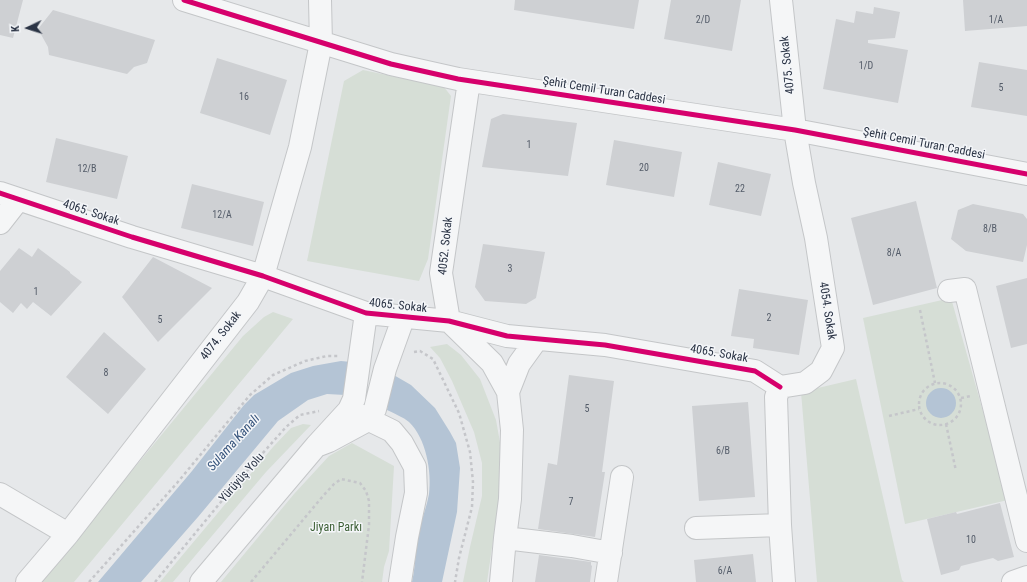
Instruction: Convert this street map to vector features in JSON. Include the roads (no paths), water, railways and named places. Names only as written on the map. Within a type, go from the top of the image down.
[{"type":"street","name":"Şehit Cemil Turan Caddesi","points":[[184,0],[391,64],[470,81],[795,130],[1027,174]]},
{"type":"street","name":"4074. Sokak","points":[[27,582],[68,534],[248,302],[263,276],[300,147],[321,43],[320,0]]},
{"type":"street","name":"4075. Sokak","points":[[781,0],[795,130]]},
{"type":"street","name":"4052. Sokak","points":[[449,321],[441,273],[470,81]]},
{"type":"street","name":"4054. Sokak","points":[[780,387],[805,383],[821,371],[833,348],[816,238],[804,183],[795,130]]},
{"type":"street","name":"4065. Sokak","points":[[9,196],[132,237],[263,276],[366,313],[449,321],[507,336],[605,345],[755,371],[780,387]]},
{"type":"street","points":[[0,223],[9,196]]},
{"type":"street","points":[[949,291],[965,289],[1027,541]]},
{"type":"street","points":[[366,313],[359,361],[362,407],[392,431],[402,443],[415,467],[416,493],[400,582]]},
{"type":"street","points":[[201,582],[316,446],[329,441],[362,407],[384,369],[404,316]]},
{"type":"street","points":[[449,321],[492,363],[508,392],[512,430],[510,499],[504,538],[501,582]]},
{"type":"street","points":[[508,392],[519,364],[537,339]]},
{"type":"street","points":[[780,387],[776,397],[780,525],[784,582]]},
{"type":"street","points":[[606,582],[622,477]]},
{"type":"street","points":[[0,494],[68,534]]},
{"type":"street","points":[[696,528],[780,525]]},
{"type":"street","points":[[504,538],[572,546],[611,553]]},
{"type":"street","points":[[1013,582],[1027,578]]},
{"type":"water","name":"Sulama Kanalı","points":[[341,361],[351,362],[345,395],[327,394],[308,400],[278,421],[198,517],[141,582],[98,582],[192,471],[244,405],[254,395],[291,373],[313,366]]},
{"type":"water","points":[[392,374],[411,385],[435,408],[456,443],[460,468],[457,512],[442,582],[412,582],[419,530],[429,494],[430,476],[424,446],[415,429],[407,420],[387,410]]},
{"type":"water","points":[[941,388],[952,392],[956,403],[952,414],[941,418],[930,414],[926,403],[930,392]]},
{"type":"park label","name":"Jiyan Parkı","points":[[336,528]]}]
